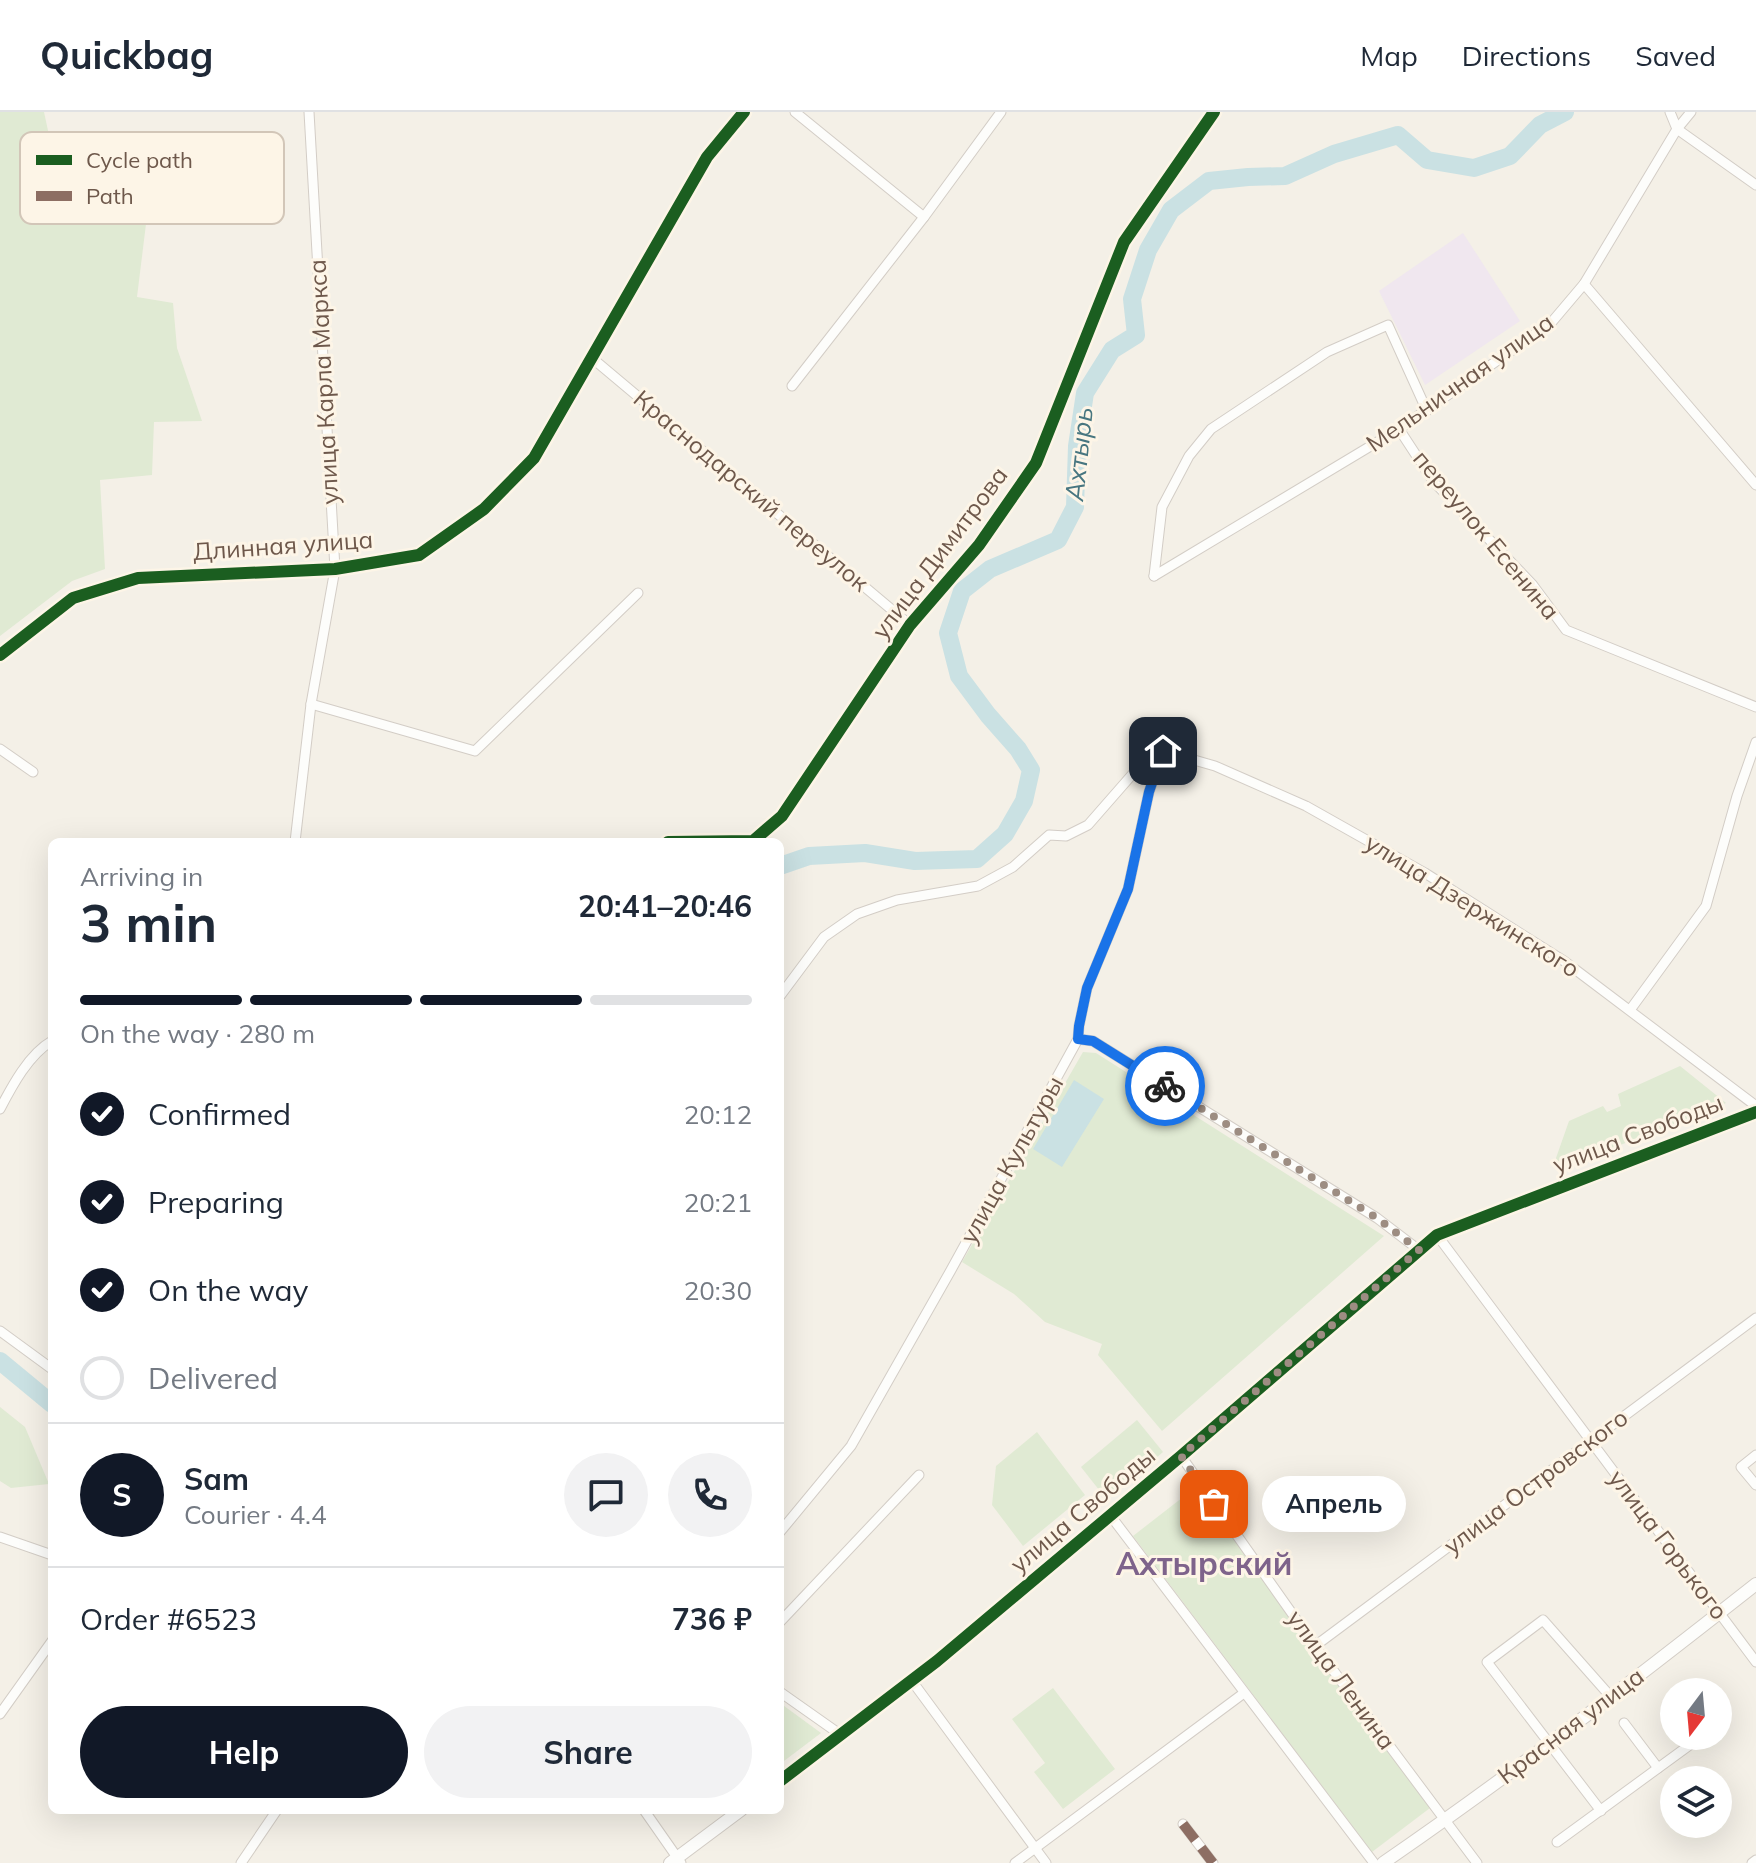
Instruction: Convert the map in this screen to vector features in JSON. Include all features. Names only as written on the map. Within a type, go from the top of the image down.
[{"type":"street","name":"улица Карла Маркса","points":[[295,838],[311,704],[335,569],[309,112]]},
{"type":"street","name":"Длинная улица","points":[[0,655],[73,598],[138,578],[335,569],[419,555],[484,509],[534,458],[707,157],[744,112]]},
{"type":"street","points":[[795,112],[924,217]]},
{"type":"street","points":[[792,386],[924,217],[1001,112]]},
{"type":"street","name":"улица Димитрова","points":[[756,838],[782,816],[910,625],[979,545],[1036,463],[1124,242],[1214,112]]},
{"type":"street","points":[[1670,112],[1677,129],[1756,185]]},
{"type":"street","name":"Мельничная улица","points":[[1427,411],[1388,325],[1327,352],[1211,429],[1189,456],[1162,507],[1154,576],[1399,429],[1427,411],[1551,323],[1584,284],[1677,129],[1691,112]]},
{"type":"street","points":[[1584,284],[1756,485]]},
{"type":"street","name":"Краснодарский переулок","points":[[592,358],[910,625]]},
{"type":"street","name":"переулок Есенина","points":[[1399,429],[1433,481],[1532,584],[1566,630],[1756,707]]},
{"type":"street","points":[[311,704],[475,751],[638,593]]},
{"type":"street","points":[[1630,1010],[1706,906],[1737,796],[1756,742]]},
{"type":"street","points":[[0,749],[33,772]]},
{"type":"street","points":[[784,991],[824,937],[857,914],[897,900],[978,886],[1013,867],[1049,835],[1066,836],[1088,825],[1137,769],[1163,751]]},
{"type":"street","name":"улица Дзержинского","points":[[1163,751],[1215,766],[1306,806],[1438,881],[1564,961],[1756,1109]]},
{"type":"street","name":"улица Культуры","points":[[784,1527],[851,1446],[1078,1039],[1087,988],[1128,889],[1149,792],[1163,751]]},
{"type":"street","points":[[1078,1039],[1093,1041],[1377,1218],[1419,1250]]},
{"type":"street","points":[[0,1109],[16,1079],[48,1043]]},
{"type":"street","name":"улица Свободы","points":[[784,1778],[912,1681],[1181,1456],[1437,1235],[1756,1109]]},
{"type":"street","name":"улица Горького","points":[[1437,1235],[1756,1662]]},
{"type":"street","name":"улица Островского","points":[[1315,1646],[1756,1318]]},
{"type":"street","points":[[0,1331],[48,1366]]},
{"type":"street","points":[[1756,1455],[1741,1467],[1756,1485]]},
{"type":"street","name":"улица Ленина","points":[[1181,1456],[1315,1646],[1477,1863]]},
{"type":"street","points":[[784,1618],[919,1475]]},
{"type":"street","points":[[1110,1515],[1374,1863]]},
{"type":"street","points":[[0,1537],[48,1554]]},
{"type":"street","name":"Красная улица","points":[[1383,1863],[1611,1697],[1756,1584]]},
{"type":"street","points":[[1601,1811],[1487,1662],[1543,1620],[1611,1697]]},
{"type":"street","points":[[0,1714],[48,1647]]},
{"type":"street","points":[[912,1681],[1046,1863]]},
{"type":"street","points":[[1015,1863],[1244,1693]]},
{"type":"street","points":[[784,1695],[841,1735]]},
{"type":"street","points":[[1624,1723],[1658,1768]]},
{"type":"street","points":[[1557,1842],[1683,1750]]},
{"type":"street","points":[[241,1863],[274,1814]]},
{"type":"street","points":[[647,1814],[676,1861],[736,1814]]},
{"type":"street","points":[[1183,1824],[1213,1863]]},
{"type":"shaded area","points":[[1463,233],[1520,321],[1425,385],[1379,291]]},
{"type":"green space","points":[[0,112],[44,112],[48,132],[20,132],[20,224],[146,224],[137,297],[173,303],[177,348],[202,421],[154,422],[152,475],[100,480],[105,569],[72,581],[0,636]]},
{"type":"green space","points":[[1083,1052],[1096,1053],[1384,1236],[1162,1431],[1098,1355],[1102,1344],[1045,1322],[1014,1294],[962,1262]]},
{"type":"green space","points":[[1680,1066],[1726,1103],[1560,1169],[1556,1158],[1569,1121],[1603,1106],[1607,1112],[1621,1106],[1618,1094]]},
{"type":"green space","points":[[0,1407],[25,1427],[48,1484],[11,1488],[0,1481]]},
{"type":"green space","points":[[1137,1420],[1163,1452],[1107,1500],[1081,1467]]},
{"type":"green space","points":[[1037,1432],[1085,1495],[1023,1546],[992,1505],[996,1466]]},
{"type":"green space","points":[[1196,1487],[1430,1808],[1372,1852],[1133,1536]]},
{"type":"green space","points":[[1053,1688],[1115,1769],[1063,1809],[1034,1772],[1045,1763],[1012,1719]]},
{"type":"green space","points":[[784,1706],[821,1733],[784,1761]]},
{"type":"water","points":[[1074,1080],[1104,1099],[1062,1167],[1033,1149]]},
{"type":"waterway","name":"Ахтырь","points":[[784,865],[809,856],[865,853],[915,861],[977,859],[1005,834],[1024,801],[1031,770],[1018,749],[959,676],[948,633],[962,591],[990,569],[1058,540],[1075,507],[1077,446],[1085,393],[1112,350],[1136,335],[1132,299],[1148,250],[1171,210],[1209,181],[1285,176],[1334,154],[1398,135],[1427,160],[1474,168],[1510,156],[1540,125],[1565,112]]},
{"type":"waterway","name":"Ахтырь","points":[[0,1361],[48,1401]]},
{"type":"marked path","points":[[1183,1824],[1213,1863]]},
{"type":"cycle path","points":[[0,655],[73,598],[138,578],[335,569],[419,555],[484,509],[534,458],[707,157],[744,112]]},
{"type":"cycle path","points":[[756,838],[782,816],[910,625],[979,545],[1036,463],[1124,242],[1214,112]]},
{"type":"cycle path","points":[[784,1778],[937,1661],[1437,1235],[1756,1112]]},
{"type":"way so far","points":[[1165,1086],[1377,1218],[1419,1250],[1181,1456],[1214,1504]]},
{"type":"place","name":"Апрель","points":[[1214,1504]]},
{"type":"district","name":"Ахтырский","points":[[1204,1564]]},
{"type":"route","points":[[1163,751],[1149,792],[1128,889],[1087,988],[1078,1039],[1093,1041],[1165,1086]]}]
